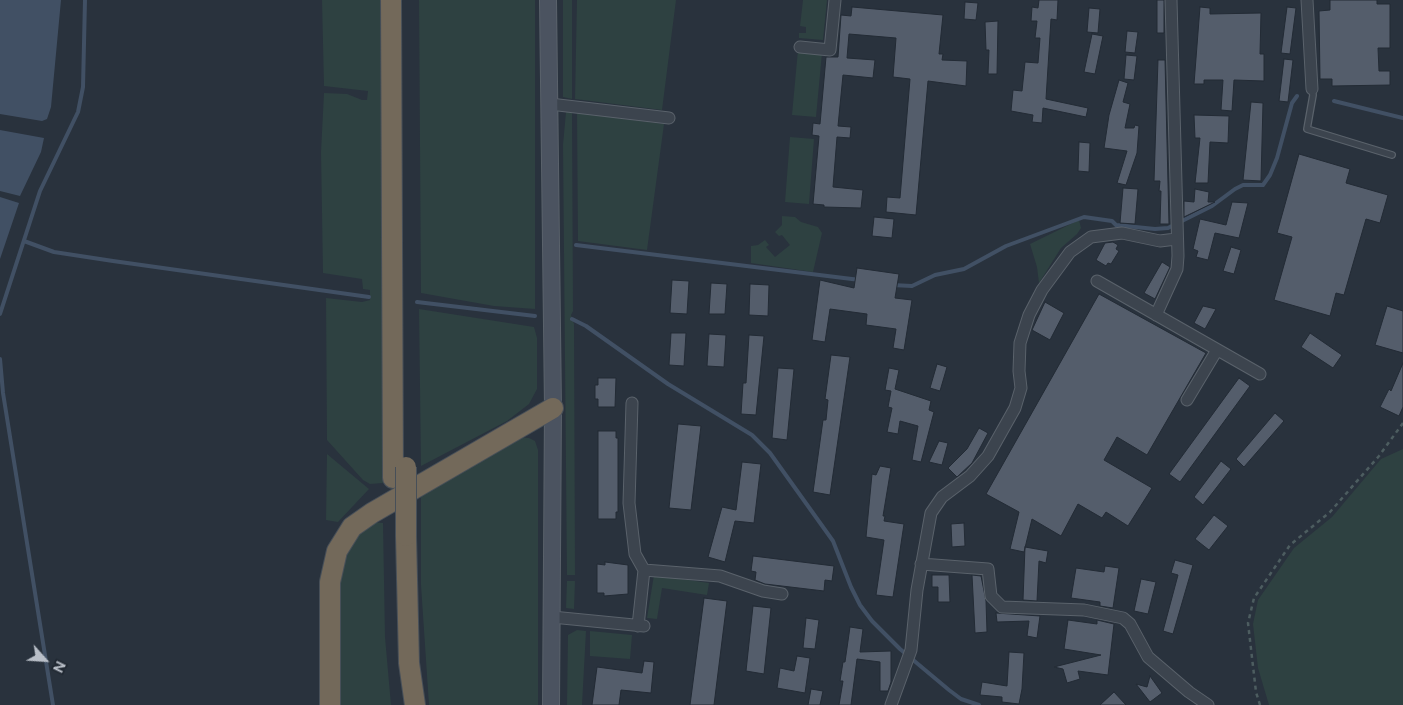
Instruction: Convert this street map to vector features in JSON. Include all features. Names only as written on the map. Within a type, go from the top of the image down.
[{"type":"highway","points":[[391,0],[400,541],[397,667],[402,705]]},
{"type":"highway","points":[[399,473],[404,0]]},
{"type":"highway","points":[[330,705],[330,582],[337,551],[352,527],[372,513],[553,408]]},
{"type":"highway","points":[[400,541],[414,705]]},
{"type":"main road","points":[[548,0],[553,408],[551,705]]},
{"type":"street","points":[[800,48],[830,50],[835,0]]},
{"type":"street","points":[[1156,315],[1177,269],[1171,0]]},
{"type":"street","points":[[1307,0],[1312,89]]},
{"type":"street","points":[[550,104],[669,118]]},
{"type":"street","points":[[891,705],[909,655],[921,564],[931,513],[942,497],[970,476],[988,456],[1015,408],[1021,388],[1019,371],[1020,343],[1029,315],[1042,290],[1070,252],[1091,238],[1122,232],[1160,241],[1176,239]]},
{"type":"street","points":[[1097,280],[1260,374]]},
{"type":"street","points":[[1187,400],[1217,350]]},
{"type":"street","points":[[552,617],[641,626],[644,570],[635,554],[629,503],[632,403]]},
{"type":"street","points":[[921,564],[988,569],[991,596],[1002,607],[1084,610],[1123,618],[1130,624],[1148,657],[1188,692],[1208,705]]},
{"type":"street","points":[[644,570],[720,576],[762,591],[782,594]]},
{"type":"lane","points":[[1312,89],[1313,95],[1306,130],[1392,155]]},
{"type":"path","points":[[1260,705],[1256,692],[1248,623],[1254,598],[1290,545],[1330,512],[1380,456],[1403,423]]},
{"type":"shaded area","points":[[322,0],[381,0],[383,483],[370,484],[363,480],[327,440],[326,298],[362,302],[370,300],[370,290],[363,289],[362,279],[323,273],[321,152],[324,93],[347,94],[367,100],[368,91],[324,86]]},
{"type":"shaded area","points":[[419,0],[535,0],[535,309],[494,306],[421,293]]},
{"type":"shaded area","points":[[563,0],[572,0],[572,99],[563,97]]},
{"type":"shaded area","points":[[577,0],[676,0],[662,110],[575,99]]},
{"type":"shaded area","points":[[803,0],[827,0],[823,40],[799,38],[799,33],[806,33],[806,27],[800,26]]},
{"type":"shaded area","points":[[798,50],[822,53],[816,117],[792,115]]},
{"type":"shaded area","points":[[566,112],[572,112],[573,311],[571,315],[574,324],[575,575],[567,575],[563,145]]},
{"type":"shaded area","points":[[577,113],[664,124],[647,250],[578,241]]},
{"type":"shaded area","points":[[790,137],[814,139],[809,204],[785,202]]},
{"type":"shaded area","points":[[782,216],[795,217],[801,222],[818,227],[822,233],[813,272],[751,263],[751,246],[758,245],[765,240],[769,245],[766,247],[775,257],[790,245],[782,235],[779,236],[775,232],[782,225]]},
{"type":"shaded area","points":[[1079,220],[1081,228],[1061,248],[1039,283],[1037,267],[1030,244]]},
{"type":"shaded area","points":[[419,309],[534,327],[537,338],[537,389],[529,404],[507,421],[421,466]]},
{"type":"shaded area","points":[[518,437],[529,438],[535,441],[538,450],[538,705],[429,705],[421,585],[421,495]]},
{"type":"shaded area","points":[[1403,449],[1403,705],[1269,705],[1258,668],[1253,624],[1258,600],[1294,548],[1332,517],[1381,459]]},
{"type":"shaded area","points":[[327,454],[369,489],[338,522],[326,520]]},
{"type":"shaded area","points":[[371,522],[383,523],[385,637],[391,705],[340,705],[340,569],[347,549],[360,532]]},
{"type":"shaded area","points":[[654,575],[709,583],[707,595],[662,588],[657,619],[647,618]]},
{"type":"shaded area","points":[[567,581],[575,581],[574,609],[566,608]]},
{"type":"shaded area","points":[[577,630],[586,631],[582,705],[567,705],[568,635]]},
{"type":"shaded area","points":[[590,631],[632,635],[630,659],[590,656]]},
{"type":"water","points":[[0,0],[61,0],[51,107],[47,119],[42,121],[0,114]]},
{"type":"water","points":[[0,130],[44,138],[41,152],[20,196],[0,191]]},
{"type":"water","points":[[0,197],[19,203],[0,259]]},
{"type":"building","points":[[1039,0],[1058,0],[1057,20],[1051,19],[1046,99],[1088,108],[1086,117],[1043,108],[1042,123],[1032,122],[1033,115],[1011,111],[1013,90],[1022,91],[1025,62],[1038,63],[1040,38],[1035,38],[1037,21],[1031,21],[1032,7],[1038,8]]},
{"type":"building","points":[[1157,0],[1164,0],[1164,33],[1157,33]]},
{"type":"building","points":[[1330,0],[1377,0],[1377,4],[1390,4],[1390,48],[1378,48],[1379,71],[1390,71],[1390,85],[1332,86],[1332,79],[1320,79],[1319,11],[1330,10]]},
{"type":"building","points":[[965,2],[978,3],[976,20],[964,19]]},
{"type":"building","points":[[852,7],[943,15],[939,54],[943,54],[942,60],[967,61],[966,86],[928,81],[916,215],[886,212],[887,197],[900,198],[910,79],[893,77],[896,38],[849,34],[847,58],[875,60],[873,78],[843,75],[838,126],[851,127],[850,138],[837,137],[833,187],[863,190],[861,208],[824,207],[824,205],[813,204],[819,136],[812,135],[813,123],[820,124],[826,57],[838,57],[841,15],[851,16]]},
{"type":"building","points":[[1200,7],[1210,8],[1210,14],[1261,13],[1260,54],[1264,54],[1264,81],[1234,80],[1232,111],[1221,110],[1223,80],[1204,80],[1204,84],[1194,84]]},
{"type":"building","points":[[1287,7],[1296,8],[1290,54],[1281,53]]},
{"type":"building","points":[[1089,8],[1100,9],[1098,33],[1087,32]]},
{"type":"building","points":[[998,21],[997,74],[988,74],[989,50],[986,50],[985,22]]},
{"type":"building","points":[[1127,31],[1138,32],[1135,53],[1125,52]]},
{"type":"building","points":[[1092,34],[1103,36],[1095,74],[1084,72]]},
{"type":"building","points":[[1126,55],[1137,56],[1134,80],[1124,79]]},
{"type":"building","points":[[1284,59],[1293,60],[1288,102],[1279,101]]},
{"type":"building","points":[[1158,60],[1165,60],[1169,224],[1160,224],[1160,181],[1154,181]]},
{"type":"building","points":[[1119,80],[1128,83],[1123,102],[1130,104],[1125,128],[1134,128],[1135,125],[1139,126],[1137,153],[1126,185],[1117,183],[1127,151],[1104,148],[1109,115]]},
{"type":"building","points":[[1251,102],[1263,103],[1261,181],[1243,180]]},
{"type":"building","points":[[1194,115],[1229,116],[1228,143],[1210,142],[1208,183],[1195,183],[1200,138],[1195,138]]},
{"type":"building","points":[[1079,142],[1090,143],[1089,172],[1078,171]]},
{"type":"building","points":[[1299,154],[1350,169],[1346,183],[1388,195],[1380,223],[1366,219],[1344,295],[1336,293],[1330,316],[1274,300],[1292,237],[1277,233]]},
{"type":"building","points":[[1123,188],[1138,189],[1135,224],[1120,223]]},
{"type":"building","points":[[1195,189],[1209,192],[1208,202],[1215,202],[1184,217],[1184,201],[1194,202]]},
{"type":"building","points":[[1232,202],[1248,203],[1239,238],[1215,233],[1208,260],[1196,257],[1198,251],[1193,249],[1200,219],[1226,225]]},
{"type":"building","points":[[874,217],[894,219],[892,238],[872,236]]},
{"type":"building","points":[[1113,242],[1118,245],[1116,249],[1119,251],[1111,264],[1108,263],[1106,266],[1096,260],[1105,243]]},
{"type":"building","points":[[1231,247],[1241,250],[1234,274],[1223,271]]},
{"type":"building","points":[[1162,262],[1170,267],[1155,299],[1144,293]]},
{"type":"building","points":[[857,268],[899,274],[895,298],[912,300],[904,350],[893,348],[896,329],[866,325],[867,314],[830,309],[825,342],[812,340],[820,280],[854,288]]},
{"type":"building","points":[[672,280],[689,281],[687,314],[670,313]]},
{"type":"building","points":[[711,283],[727,284],[725,314],[709,314]]},
{"type":"building","points":[[750,284],[769,285],[768,316],[749,315]]},
{"type":"building","points":[[1099,294],[1206,353],[1147,455],[1117,437],[1104,460],[1152,488],[1128,526],[1106,512],[1102,518],[1078,504],[1061,536],[1032,519],[1024,552],[1010,549],[1019,512],[986,494]]},
{"type":"building","points":[[1045,302],[1064,313],[1050,340],[1032,330]]},
{"type":"building","points":[[1203,306],[1216,309],[1205,329],[1194,323]]},
{"type":"building","points":[[1387,306],[1403,311],[1403,353],[1375,345]]},
{"type":"building","points":[[671,333],[686,333],[684,366],[669,365]]},
{"type":"building","points":[[1310,333],[1342,355],[1333,368],[1301,347]]},
{"type":"building","points":[[709,334],[726,335],[724,367],[707,366]]},
{"type":"building","points":[[749,335],[764,336],[756,415],[741,414],[743,383],[746,383]]},
{"type":"building","points":[[831,355],[850,357],[830,495],[813,492],[823,420],[826,420],[828,400],[825,399]]},
{"type":"building","points":[[1403,363],[1403,407],[1399,416],[1380,407],[1389,389],[1391,391]]},
{"type":"building","points":[[937,364],[947,367],[940,391],[930,388]]},
{"type":"building","points":[[778,368],[794,369],[787,440],[772,438]]},
{"type":"building","points":[[889,368],[899,370],[895,389],[931,401],[929,410],[934,412],[921,462],[912,460],[918,426],[900,421],[898,434],[887,432],[892,408],[888,407],[891,391],[885,390]]},
{"type":"building","points":[[598,378],[616,378],[615,407],[598,407],[598,399],[595,399],[595,385],[598,385]]},
{"type":"building","points":[[1239,378],[1250,386],[1180,482],[1169,474]]},
{"type":"building","points":[[1275,413],[1284,421],[1244,467],[1236,459]]},
{"type":"building","points":[[678,424],[701,426],[691,510],[669,508]]},
{"type":"building","points":[[979,428],[988,433],[972,463],[957,477],[948,468],[967,449]]},
{"type":"building","points":[[598,431],[616,431],[616,438],[618,438],[618,512],[616,512],[616,519],[598,519]]},
{"type":"building","points":[[939,441],[948,443],[942,465],[929,462]]},
{"type":"building","points":[[1221,461],[1231,469],[1203,505],[1194,497]]},
{"type":"building","points":[[742,462],[761,464],[754,523],[735,521],[725,562],[708,557],[722,507],[736,510]]},
{"type":"building","points":[[880,466],[891,468],[883,516],[885,516],[884,521],[904,524],[893,597],[876,595],[884,540],[866,537],[872,474],[876,475]]},
{"type":"building","points":[[1214,515],[1228,526],[1209,550],[1195,539]]},
{"type":"building","points":[[964,523],[965,546],[952,547],[951,524]]},
{"type":"building","points":[[1025,547],[1048,551],[1046,563],[1039,561],[1037,601],[1023,600]]},
{"type":"building","points":[[753,556],[834,566],[832,581],[825,580],[824,591],[765,584],[755,580],[756,572],[751,571]]},
{"type":"building","points":[[1175,560],[1193,565],[1173,634],[1163,631],[1178,575],[1171,573]]},
{"type":"building","points":[[605,562],[628,565],[628,594],[604,596],[604,593],[597,593],[597,564],[605,565]]},
{"type":"building","points":[[1105,566],[1119,568],[1113,608],[1100,606],[1100,602],[1071,598],[1076,568],[1104,572]]},
{"type":"building","points":[[932,575],[949,575],[950,602],[938,602],[938,587],[932,587]]},
{"type":"building","points":[[972,575],[981,576],[986,601],[987,632],[975,633]]},
{"type":"building","points":[[1141,579],[1156,582],[1148,614],[1134,611]]},
{"type":"building","points":[[704,598],[727,601],[714,705],[690,705]]},
{"type":"building","points":[[753,606],[771,608],[764,674],[746,671]]},
{"type":"building","points":[[996,613],[1040,616],[1037,638],[1027,636],[1029,621],[997,622]]},
{"type":"building","points":[[806,618],[819,620],[815,649],[803,648]]},
{"type":"building","points":[[1068,620],[1097,624],[1097,620],[1114,624],[1108,675],[1078,671],[1080,679],[1067,683],[1063,669],[1054,667],[1101,655],[1064,649]]},
{"type":"building","points":[[850,627],[863,629],[860,652],[891,651],[891,682],[888,691],[880,691],[880,662],[857,659],[851,705],[839,705],[843,681],[840,681]]},
{"type":"building","points":[[1009,652],[1024,653],[1022,689],[1019,704],[1002,702],[1002,697],[980,695],[982,682],[1007,686]]},
{"type":"building","points":[[797,656],[810,658],[805,693],[777,688],[780,668],[794,671]]},
{"type":"building","points":[[644,661],[654,662],[651,693],[621,690],[619,705],[592,705],[597,667],[642,673]]},
{"type":"building","points":[[1150,676],[1162,693],[1150,702],[1136,684],[1147,687]]},
{"type":"building","points":[[811,689],[823,691],[820,705],[808,705]]},
{"type":"building","points":[[1114,692],[1126,705],[1100,705]]},
{"type":"waterway","points":[[0,314],[40,191],[78,112],[83,87],[85,0]]},
{"type":"waterway","points":[[892,285],[912,286],[935,275],[964,269],[1006,246],[1084,217],[1112,221],[1116,225],[1155,229],[1168,228],[1212,206],[1243,185],[1263,185],[1270,175],[1277,158],[1292,103],[1297,96]]},
{"type":"waterway","points":[[1334,101],[1403,118]]},
{"type":"waterway","points":[[24,241],[54,252],[369,297]]},
{"type":"waterway","points":[[576,245],[860,280]]},
{"type":"waterway","points":[[417,302],[535,316]]},
{"type":"waterway","points":[[572,319],[586,326],[668,384],[752,435],[770,453],[833,541],[851,587],[860,605],[872,621],[900,649],[949,690],[961,699],[979,705]]},
{"type":"waterway","points":[[0,359],[3,393],[53,705]]}]
